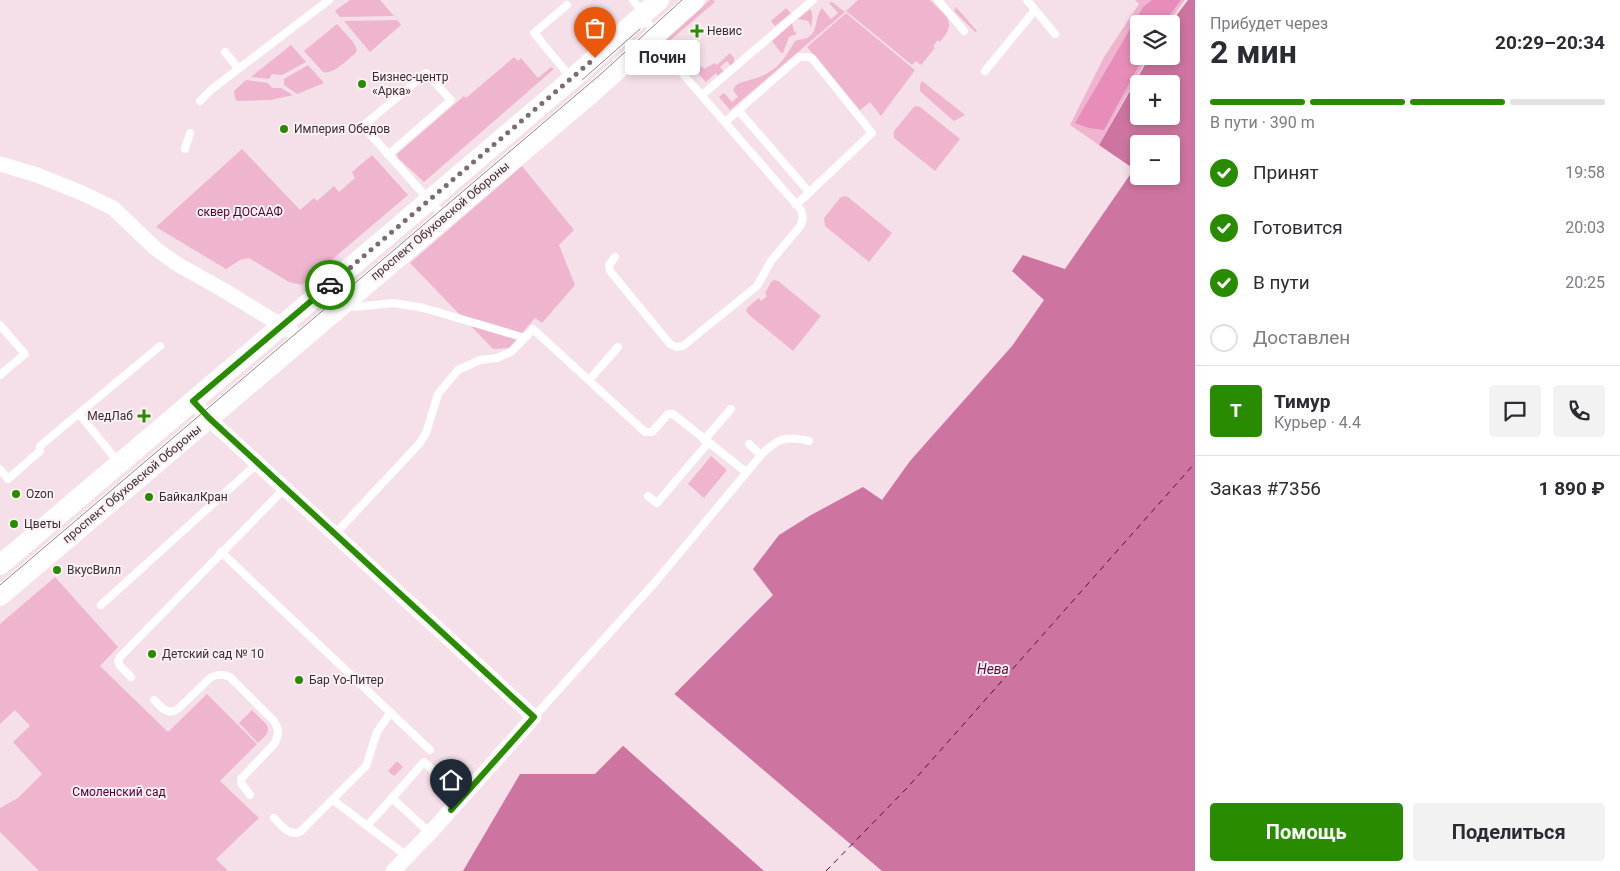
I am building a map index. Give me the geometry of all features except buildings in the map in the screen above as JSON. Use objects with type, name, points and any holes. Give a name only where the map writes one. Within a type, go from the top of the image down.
[{"type":"main road","name":"проспект Обуховской Обороны","points":[[0,596],[347,299],[587,97],[695,0]]},
{"type":"main road","name":"проспект Обуховской Обороны","points":[[0,565],[572,79],[645,4]]},
{"type":"street","points":[[0,164],[37,175],[82,192],[113,208],[142,227],[156,249],[177,264],[282,324],[302,338]]},
{"type":"street","points":[[193,401],[209,418],[534,717],[430,833],[393,871]]},
{"type":"lane","points":[[200,101],[238,68],[329,0]]},
{"type":"lane","points":[[702,95],[813,0]]},
{"type":"lane","points":[[938,0],[964,31]]},
{"type":"lane","points":[[1027,0],[1055,34]]},
{"type":"lane","points":[[615,256],[609,265],[610,271],[670,344],[676,347],[683,346],[757,286],[771,261],[801,225],[803,218],[801,210],[663,51],[645,4]]},
{"type":"lane","points":[[567,5],[530,33],[572,79]]},
{"type":"lane","points":[[985,71],[1035,10]]},
{"type":"lane","points":[[226,52],[238,68]]},
{"type":"lane","points":[[725,122],[799,57],[806,56],[812,58],[872,133],[796,205]]},
{"type":"lane","points":[[388,155],[451,100],[426,73],[363,126],[388,155],[445,218]]},
{"type":"lane","points":[[738,110],[808,192]]},
{"type":"lane","points":[[185,149],[190,133]]},
{"type":"lane","points":[[347,299],[354,307],[394,304],[424,308],[525,338]]},
{"type":"lane","points":[[0,325],[25,354],[0,375]]},
{"type":"lane","points":[[335,534],[419,444],[426,433],[438,394],[458,370],[480,360],[497,358],[511,352],[532,329],[645,432],[652,432],[668,414],[673,414],[746,472]]},
{"type":"lane","points":[[0,469],[8,478],[40,451],[40,446],[160,346]]},
{"type":"lane","points":[[589,380],[618,347]]},
{"type":"lane","points":[[648,496],[657,504],[718,423],[731,409]]},
{"type":"lane","points":[[79,414],[120,463]]},
{"type":"lane","points":[[718,423],[726,429]]},
{"type":"lane","points":[[534,717],[657,580],[761,454],[775,441],[795,438],[809,441]]},
{"type":"lane","points":[[749,444],[761,454]]},
{"type":"lane","points":[[101,604],[258,463]]},
{"type":"lane","points":[[131,677],[120,666],[118,661],[120,656],[285,488]]},
{"type":"lane","points":[[221,552],[430,750]]},
{"type":"lane","points":[[154,700],[164,710],[174,712],[210,678],[216,675],[223,675],[230,678],[268,715],[278,728],[278,736],[275,743],[241,779],[243,787],[250,795]]},
{"type":"lane","points":[[274,818],[289,833],[295,834],[300,832],[366,766],[377,732],[390,713]]},
{"type":"lane","points":[[367,826],[424,762],[462,797]]},
{"type":"lane","points":[[392,798],[430,833]]},
{"type":"lane","points":[[333,800],[408,857]]},
{"type":"green space","points":[[350,0],[380,0],[394,16],[340,17],[335,11]]},
{"type":"green space","points":[[710,0],[715,2],[667,43],[666,37]]},
{"type":"green space","points":[[858,0],[930,0],[948,19],[949,29],[940,42],[938,40],[933,46],[935,48],[921,65],[916,61],[912,65],[846,11]]},
{"type":"green space","points":[[1135,0],[1185,0],[1174,15],[1132,15],[1139,4]]},
{"type":"green space","points":[[832,2],[845,12],[730,110],[719,97],[724,93],[732,102],[738,97],[733,90],[736,85],[766,74],[776,67],[795,41],[806,39],[811,35],[822,8],[831,19],[838,13],[829,3]]},
{"type":"green space","points":[[956,7],[977,31],[975,32],[954,11]]},
{"type":"green space","points":[[786,8],[791,13],[775,26],[771,21]]},
{"type":"green space","points":[[810,9],[812,15],[811,27],[808,21],[798,19]]},
{"type":"green space","points":[[846,13],[915,70],[881,116],[870,102],[860,110],[807,47]]},
{"type":"green space","points":[[1130,18],[1130,65],[1143,65],[1138,75],[1130,75],[1130,89],[1099,145],[1070,125],[1104,57]]},
{"type":"green space","points":[[397,20],[401,25],[370,52],[344,21]]},
{"type":"green space","points":[[792,23],[797,34],[789,37],[783,53],[781,53],[772,41]]},
{"type":"green space","points":[[337,24],[354,43],[357,50],[355,54],[336,69],[323,72],[304,51]]},
{"type":"green space","points":[[291,45],[306,62],[282,75],[272,74],[269,79],[251,77]]},
{"type":"green space","points":[[730,53],[734,58],[734,63],[731,66],[727,61],[720,67],[723,71],[718,76],[716,73],[706,82],[696,71],[702,66],[704,69],[715,63],[717,65]]},
{"type":"green space","points":[[514,57],[518,61],[521,58],[538,78],[551,67],[554,69],[424,182],[398,158],[397,154],[464,96],[466,98]]},
{"type":"green space","points":[[308,65],[324,83],[297,94],[284,85],[284,79]]},
{"type":"green space","points":[[246,80],[268,83],[272,88],[281,88],[293,95],[271,100],[237,101],[234,91]]},
{"type":"green space","points":[[922,81],[965,115],[954,121],[920,91]]},
{"type":"green space","points":[[916,106],[920,107],[960,139],[935,171],[894,138],[894,131]]},
{"type":"green space","name":"сквер ДОСААФ","points":[[242,149],[300,210],[314,198],[317,201],[334,186],[339,192],[355,178],[352,172],[372,155],[408,195],[302,285],[289,282],[249,258],[240,260],[226,269],[156,227]]},
{"type":"green space","points":[[522,166],[574,230],[559,245],[575,285],[542,323],[535,318],[509,348],[493,349],[410,263]]},
{"type":"green space","points":[[848,197],[892,233],[869,262],[825,226],[824,218],[840,198]]},
{"type":"green space","points":[[774,280],[778,281],[821,316],[793,351],[748,314],[746,310],[759,298],[761,301],[767,296],[765,293]]},
{"type":"green space","points":[[711,456],[727,470],[704,498],[688,484]]},
{"type":"green space","name":"Смоленский сад","points":[[55,577],[118,647],[100,666],[168,732],[207,694],[257,744],[220,781],[259,818],[216,859],[228,871],[39,871],[0,832],[0,808],[18,798],[42,774],[13,742],[30,726],[15,710],[0,724],[0,624]]},
{"type":"green space","points":[[252,710],[267,725],[268,729],[267,734],[258,743],[239,723]]},
{"type":"green space","points":[[397,761],[403,767],[394,776],[388,771]]},
{"type":"shaded area","points":[[1152,0],[1181,0],[1170,15],[1138,15],[1143,7]]},
{"type":"shaded area","points":[[1130,29],[1130,65],[1139,65],[1134,75],[1130,75],[1130,82],[1104,130],[1089,128],[1075,123]]},
{"type":"water","name":"Нева","points":[[1188,0],[1195,0],[1195,871],[463,871],[520,774],[595,774],[773,595],[753,569],[779,535],[863,487],[882,500],[910,461],[1012,346],[1044,300],[1012,271],[1023,255],[1065,269],[1130,175],[1130,185],[1180,185],[1180,135],[1130,135],[1130,166],[1099,145],[1130,91],[1130,125],[1180,125],[1180,75],[1139,75],[1145,65],[1180,65],[1180,15],[1177,15]]},
{"type":"pier","points":[[672,692],[882,871],[764,871],[621,744]]},
{"type":"ferry route","points":[[826,871],[908,787],[1195,463]]},
{"type":"tram line","points":[[0,585],[602,73],[682,0]]},
{"type":"tram line","points":[[582,80],[640,29]]},
{"type":"way so far","points":[[330,285],[595,58]]},
{"type":"place","name":"Невис","points":[[697,31]]},
{"type":"place","name":"Почин","points":[[595,58]]},
{"type":"place","name":"Бизнес-центр «Арка»","points":[[362,84]]},
{"type":"place","name":"Империя Обедов","points":[[284,129]]},
{"type":"place","name":"МедЛаб","points":[[144,416]]},
{"type":"place","name":"Ozon","points":[[16,494]]},
{"type":"place","name":"БайкалКран","points":[[149,497]]},
{"type":"place","name":"Цветы","points":[[14,524]]},
{"type":"place","name":"ВкусВилл","points":[[57,570]]},
{"type":"place","name":"Детский сад № 10","points":[[152,654]]},
{"type":"place","name":"Бар Yo-Питер","points":[[299,680]]},
{"type":"route","points":[[330,285],[193,401],[209,418],[534,717],[451,810]]}]
